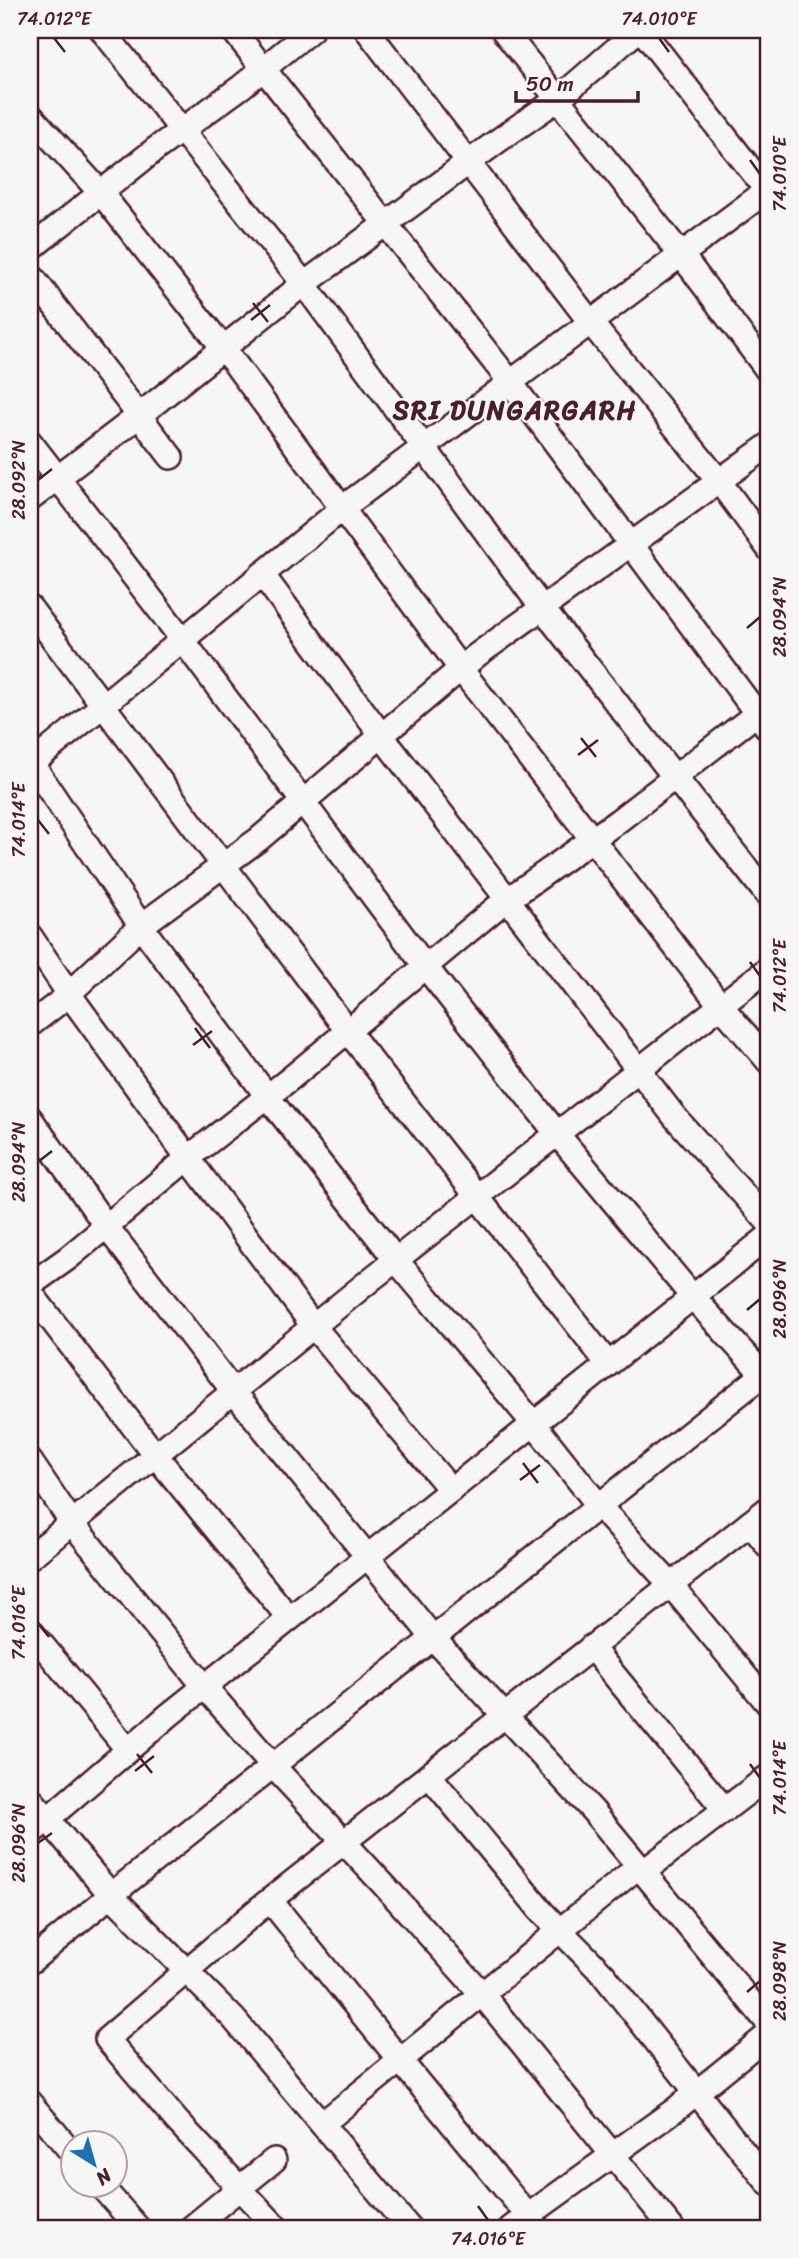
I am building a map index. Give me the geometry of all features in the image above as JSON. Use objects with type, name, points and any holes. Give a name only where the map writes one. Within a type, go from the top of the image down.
[{"type":"street","points":[[102,30],[304,284],[542,608],[769,897]]},
{"type":"street","points":[[30,1285],[68,1258],[507,901],[675,777],[765,716],[630,544],[511,383],[233,30]]},
{"type":"street","points":[[30,249],[311,30]]},
{"type":"street","points":[[368,30],[591,323],[719,481],[769,549]]},
{"type":"street","points":[[503,30],[681,255],[769,372]]},
{"type":"street","points":[[30,499],[141,415],[304,284],[558,99],[640,30],[769,191],[343,509],[30,763],[141,926],[267,1096],[396,1260],[599,1506],[670,1584],[769,1705]]},
{"type":"street","points":[[30,114],[101,193],[224,349],[460,668],[721,1006],[769,1062]]},
{"type":"street","points":[[30,274],[171,457]]},
{"type":"street","points":[[30,442],[182,639],[425,966],[558,1135],[692,1296],[767,1376],[599,1506],[30,1962]]},
{"type":"street","points":[[30,1025],[69,994],[141,926],[302,802],[460,668],[769,445]]},
{"type":"street","points":[[262,574],[507,901],[674,1116],[769,1223]]},
{"type":"street","points":[[30,608],[347,1030],[608,1364]]},
{"type":"street","points":[[30,936],[188,1158],[314,1327],[451,1490]]},
{"type":"street","points":[[30,1557],[396,1260],[769,968]]},
{"type":"street","points":[[30,1118],[107,1226],[234,1392],[434,1639],[593,1811],[769,2024]]},
{"type":"street","points":[[30,1835],[204,1686],[769,1236]]},
{"type":"street","points":[[30,1292],[156,1456],[289,1618]]},
{"type":"street","points":[[30,1461],[72,1523],[204,1686],[273,1766],[481,1993],[672,2228]]},
{"type":"street","points":[[277,2228],[177,2121],[107,2039],[270,1900],[769,1508]]},
{"type":"street","points":[[750,1523],[769,1547]]},
{"type":"street","points":[[30,1630],[128,1750]]},
{"type":"street","points":[[591,1647],[725,1810]]},
{"type":"street","points":[[429,1775],[542,1912],[603,1974],[769,2184]]},
{"type":"street","points":[[322,2124],[560,1930],[769,1776]]},
{"type":"street","points":[[30,1797],[111,1895],[233,2018],[409,2228]]},
{"type":"street","points":[[270,1900],[361,2014],[401,2059],[526,2224],[612,2154],[769,2034]]},
{"type":"street","points":[[30,2104],[60,2139]]},
{"type":"street","points":[[191,2228],[274,2160]]},
{"type":"street","points":[[111,2198],[138,2228]]},
{"type":"district","name":"SRI DUNGARGARH","points":[[515,410]]}]
